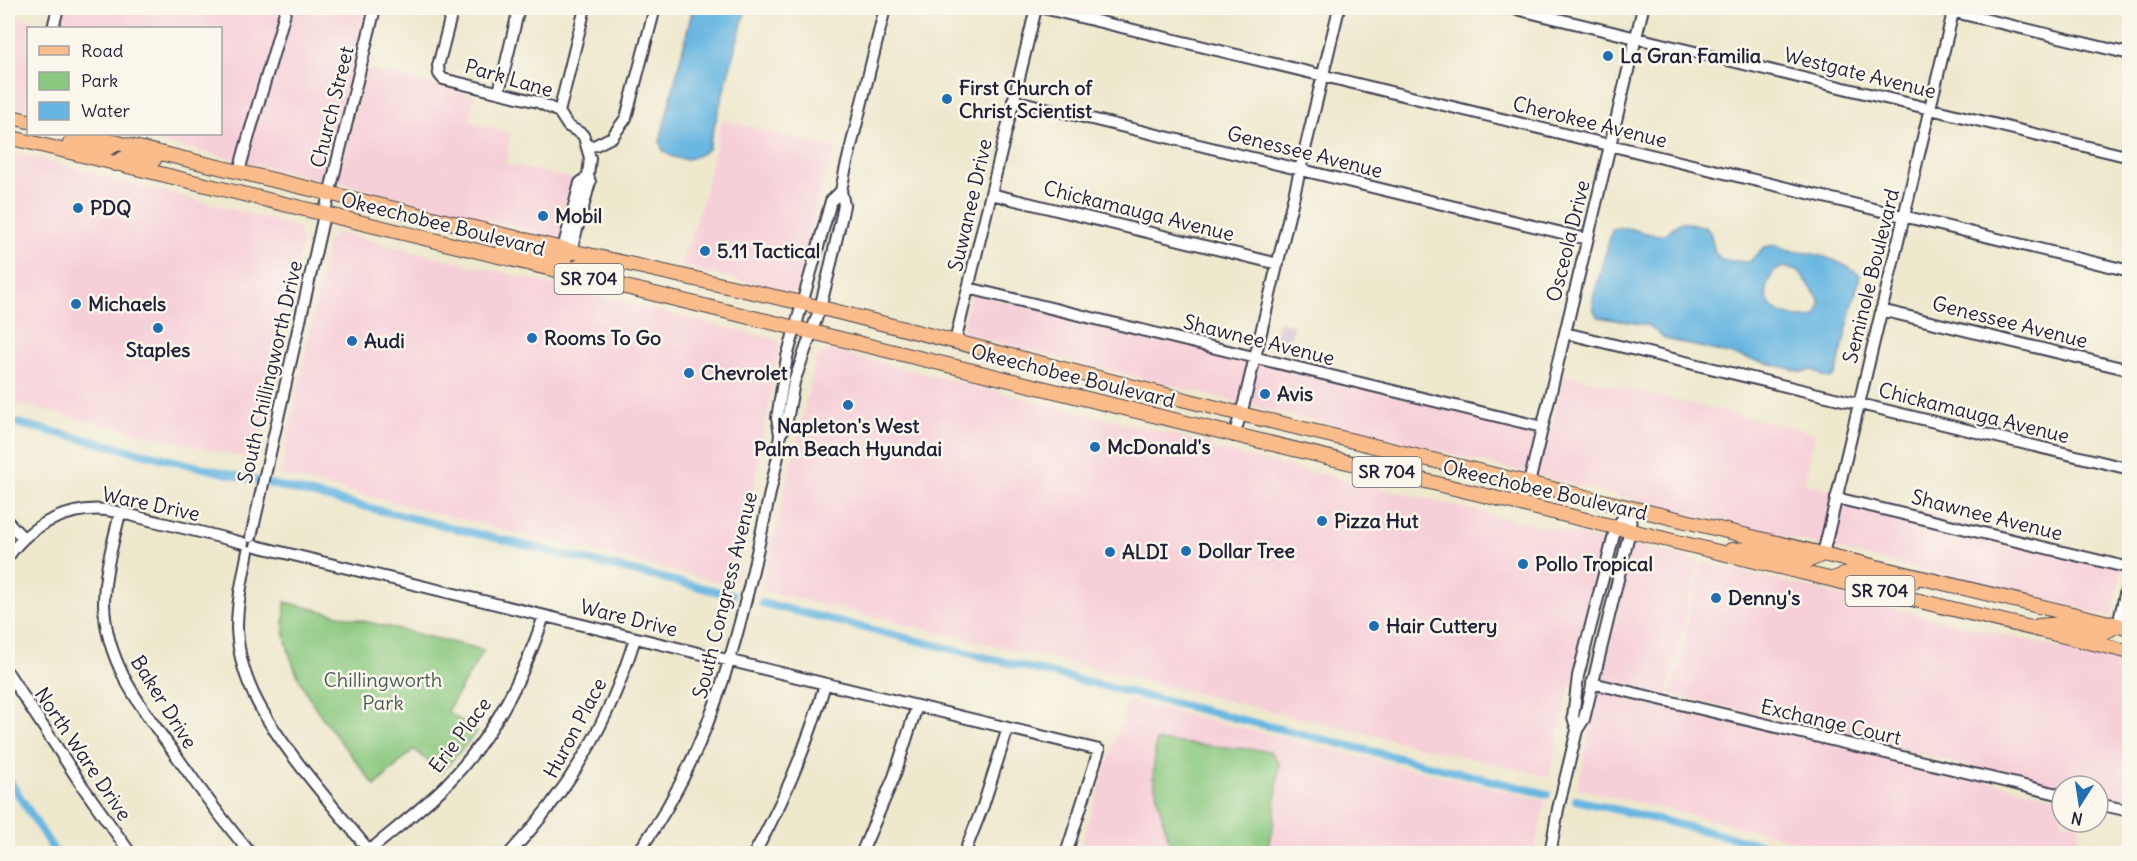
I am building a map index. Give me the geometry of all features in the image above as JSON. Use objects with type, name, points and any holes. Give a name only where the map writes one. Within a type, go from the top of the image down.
[{"type":"main road","points":[[8,116],[27,121]]},
{"type":"main road","name":"Okeechobee Boulevard","points":[[84,135],[567,250],[802,303],[1241,414],[2124,627]]},
{"type":"main road","points":[[13,139],[50,138],[98,149],[106,149],[119,143]]},
{"type":"main road","name":"Okeechobee Boulevard","points":[[13,139],[2130,652]]},
{"type":"main road","points":[[115,164],[128,157],[139,156],[159,161],[189,159]]},
{"type":"main road","points":[[488,255],[498,248],[560,259],[565,258],[567,250]]},
{"type":"main road","points":[[570,274],[572,269],[581,266],[620,271],[634,265]]},
{"type":"main road","points":[[1710,550],[1751,549],[1806,562],[1823,554]]},
{"type":"main road","points":[[1832,579],[1854,572],[1892,581],[1942,583]]},
{"type":"main road","points":[[2027,627],[2061,624],[2101,634],[2124,627]]},
{"type":"main road","points":[[2108,647],[2130,640]]},
{"type":"street","points":[[53,27],[58,8]]},
{"type":"street","points":[[239,172],[259,96],[273,60],[285,8]]},
{"type":"street","name":"Church Street","points":[[324,215],[375,8]]},
{"type":"street","name":"Park Lane","points":[[453,8],[438,66],[439,74],[443,78],[538,102],[559,112],[568,126],[582,134],[588,147]]},
{"type":"street","points":[[499,92],[519,8]]},
{"type":"street","points":[[559,112],[585,8]]},
{"type":"street","points":[[567,250],[590,182],[588,147],[612,137],[626,118],[655,8]]},
{"type":"street","points":[[841,191],[885,8]]},
{"type":"street","name":"Suwanee Drive","points":[[955,342],[1036,8]]},
{"type":"street","name":"Cherokee Avenue","points":[[1043,8],[2130,271]]},
{"type":"street","points":[[1234,436],[1255,358],[1339,8]]},
{"type":"street","name":"Westgate Avenue","points":[[1512,8],[2130,157]]},
{"type":"street","name":"Osceola Drive","points":[[1529,483],[1643,8]]},
{"type":"street","points":[[1938,8],[1953,9],[2130,54]]},
{"type":"street","name":"Seminole Boulevard","points":[[1823,554],[1953,9]]},
{"type":"street","name":"Genessee Avenue","points":[[1013,100],[1587,239]]},
{"type":"street","name":"South Congress Avenue","points":[[637,854],[669,805],[692,762],[713,714],[730,661],[748,593],[778,456],[780,434],[777,418],[787,357],[831,201],[841,191]]},
{"type":"street","name":"South Congress Avenue","points":[[780,434],[786,426],[794,382],[820,308],[844,205],[841,191]]},
{"type":"street","name":"Chickamauga Avenue","points":[[991,194],[1278,264]]},
{"type":"street","name":"South Chillingworth Drive","points":[[324,215],[240,586],[237,628],[242,662],[253,695],[274,731],[371,852]]},
{"type":"street","name":"Shawnee Avenue","points":[[968,288],[1542,427]]},
{"type":"street","name":"Genessee Avenue","points":[[1881,310],[2130,370]]},
{"type":"street","name":"Chickamauga Avenue","points":[[1565,333],[2130,469]]},
{"type":"street","name":"Shawnee Avenue","points":[[1836,498],[2130,570]]},
{"type":"street","points":[[1577,730],[1573,717],[1578,676],[1594,615],[1631,508]]},
{"type":"street","name":"Ware Drive","points":[[23,538],[46,522],[72,512],[92,510],[120,513],[1099,750],[1066,854]]},
{"type":"street","name":"Baker Drive","points":[[120,513],[107,565],[104,605],[106,625],[117,664],[132,693],[161,735],[250,854]]},
{"type":"street","points":[[8,522],[23,538],[8,557]]},
{"type":"street","points":[[1550,854],[1577,730],[1584,719],[1604,636],[1623,529]]},
{"type":"street","points":[[2124,627],[2130,570]]},
{"type":"street","points":[[1594,615],[1601,623],[1604,636]]},
{"type":"street","name":"Erie Place","points":[[371,852],[427,803],[465,764],[511,697],[544,616]]},
{"type":"street","name":"Huron Place","points":[[509,854],[552,805],[582,762],[610,708],[635,638]]},
{"type":"street","name":"North Ware Drive","points":[[8,673],[77,778],[131,854]]},
{"type":"street","name":"Exchange Court","points":[[1593,683],[2050,792]]},
{"type":"street","points":[[754,854],[796,770],[825,684]]},
{"type":"street","points":[[861,854],[894,777],[917,706]]},
{"type":"street","points":[[964,854],[983,807],[1008,728]]},
{"type":"street","points":[[2110,807],[2130,811]]},
{"type":"shaded area","points":[[52,8],[368,8],[323,180],[129,135],[222,135],[222,27],[27,27],[27,111],[8,106],[8,15],[48,24]]},
{"type":"shaded area","points":[[366,68],[475,95],[470,122],[511,133],[506,164],[578,180],[563,239],[338,182]]},
{"type":"shaded area","points":[[722,120],[837,148],[818,197],[796,294],[681,266],[704,196]]},
{"type":"shaded area","points":[[8,150],[298,227],[302,241],[255,460],[8,402],[8,370],[11,356],[8,355]]},
{"type":"shaded area","points":[[338,233],[775,339],[780,344],[747,526],[733,586],[280,475],[328,239]]},
{"type":"shaded area","points":[[971,293],[1551,433],[1563,374],[1815,433],[1804,484],[2124,562],[2111,617],[962,334]]},
{"type":"shaded area","points":[[1278,321],[1294,325],[1287,353],[1271,349]]},
{"type":"shaded area","points":[[828,350],[1211,444],[1214,449],[1597,539],[1604,550],[1549,777],[761,590],[816,359]]},
{"type":"shaded area","points":[[1633,544],[1699,561],[1665,704],[2050,796],[2050,834],[2079,834],[2075,853],[1849,853],[1577,788]]},
{"type":"shaded area","points":[[1702,562],[2129,665],[2129,805],[2110,800],[2110,774],[2050,774],[2050,786],[1671,694]]},
{"type":"shaded area","points":[[1128,701],[1545,801],[1534,853],[1078,854]]},
{"type":"green space","name":"Chillingworth Park","points":[[285,602],[484,650],[447,711],[477,732],[441,773],[414,749],[375,786],[321,715],[298,677],[285,635]]},
{"type":"green space","points":[[1156,741],[1270,751],[1279,763],[1274,822],[1266,853],[1180,853],[1170,845],[1153,777]]},
{"type":"water","points":[[693,8],[746,8],[708,149],[691,158],[680,159],[663,151],[660,142]]},
{"type":"water","points":[[1679,223],[1705,227],[1710,232],[1715,253],[1722,260],[1749,262],[1764,247],[1777,245],[1789,251],[1829,258],[1860,275],[1836,374],[1831,378],[1824,377],[1814,370],[1804,372],[1666,339],[1647,325],[1598,317],[1594,311],[1593,299],[1612,230],[1623,228],[1658,235]],"holes":[[[1784,267],[1799,272],[1820,301],[1815,317],[1799,318],[1783,314],[1770,305],[1767,298],[1766,289],[1774,271]]]},
{"type":"waterway","points":[[8,421],[258,481]]},
{"type":"waterway","points":[[270,484],[732,595]]},
{"type":"waterway","points":[[762,603],[1547,794]]},
{"type":"waterway","points":[[8,778],[56,854]]},
{"type":"waterway","points":[[1576,800],[1801,854]]},
{"type":"place","name":"La Gran Familia","points":[[1608,56]]},
{"type":"place","name":"First Church of Christ Scientist","points":[[947,99]]},
{"type":"place","name":"PDQ","points":[[78,208]]},
{"type":"place","name":"Mobil","points":[[543,216]]},
{"type":"place","name":"5.11 Tactical","points":[[705,251]]},
{"type":"place","name":"Michaels","points":[[76,304]]},
{"type":"place","name":"Staples","points":[[158,328]]},
{"type":"place","name":"Rooms To Go","points":[[532,338]]},
{"type":"place","name":"Audi","points":[[352,341]]},
{"type":"place","name":"Chevrolet","points":[[689,373]]},
{"type":"place","name":"Avis","points":[[1265,394]]},
{"type":"place","name":"Napleton's West Palm Beach Hyundai","points":[[848,405]]},
{"type":"place","name":"McDonald's","points":[[1095,447]]},
{"type":"place","name":"Pizza Hut","points":[[1322,521]]},
{"type":"place","name":"Dollar Tree","points":[[1186,551]]},
{"type":"place","name":"ALDI","points":[[1110,552]]},
{"type":"place","name":"Pollo Tropical","points":[[1523,564]]},
{"type":"place","name":"Denny's","points":[[1716,598]]},
{"type":"place","name":"Hair Cuttery","points":[[1374,626]]}]
